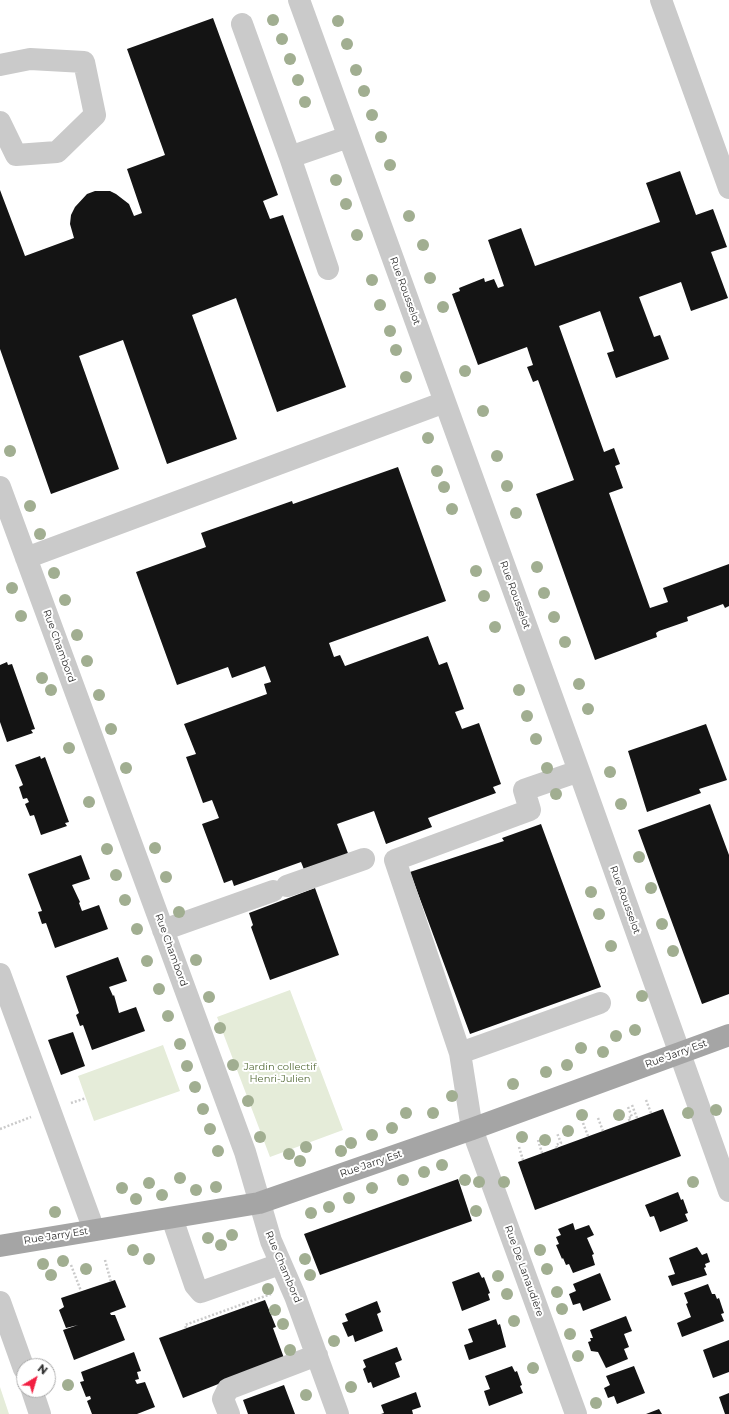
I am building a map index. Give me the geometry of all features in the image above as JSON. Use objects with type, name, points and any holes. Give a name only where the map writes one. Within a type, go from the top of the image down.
[{"type":"main road","name":"Rue Jarry Est","points":[[0,1246],[259,1203],[472,1129],[729,1035]]},
{"type":"street","name":"Rue Rousselot","points":[[299,0],[579,771],[729,1191]]},
{"type":"street","points":[[661,0],[729,188]]},
{"type":"street","points":[[242,24],[290,157],[328,269]]},
{"type":"street","points":[[0,65],[30,59],[84,62],[95,115],[57,152],[16,155],[0,122]]},
{"type":"street","points":[[290,157],[348,137]]},
{"type":"street","points":[[26,558],[445,402]]},
{"type":"street","name":"Rue Chambord","points":[[0,487],[247,1157],[270,1241],[295,1296],[338,1414]]},
{"type":"street","name":"Rue De Lanaudière","points":[[576,1414],[472,1129],[460,1053],[395,860],[530,810],[524,790],[579,771]]},
{"type":"street","points":[[163,930],[364,859]]},
{"type":"street","points":[[0,974],[94,1230]]},
{"type":"street","points":[[460,1053],[600,1003]]},
{"type":"street","points":[[172,1218],[195,1285],[201,1292],[280,1264]]},
{"type":"street","points":[[0,1302],[20,1358]]},
{"type":"street","points":[[229,1414],[223,1399],[228,1389],[317,1355]]},
{"type":"street","points":[[35,1398],[40,1414]]},
{"type":"path","points":[[64,1105],[86,1098]]},
{"type":"path","points":[[646,1100],[651,1113]]},
{"type":"path","points":[[632,1105],[637,1118]]},
{"type":"path","points":[[628,1107],[632,1117],[628,1118],[630,1121]]},
{"type":"path","points":[[598,1118],[603,1131]]},
{"type":"path","points":[[583,1123],[588,1136]]},
{"type":"path","points":[[557,1133],[561,1143],[556,1145],[557,1148]]},
{"type":"path","points":[[538,1140],[542,1153]]},
{"type":"path","points":[[519,1147],[523,1160]]},
{"type":"path","points":[[105,1260],[111,1282]]},
{"type":"path","points":[[71,1265],[81,1291]]},
{"type":"path","points":[[186,1328],[185,1325],[244,1306],[274,1293]]},
{"type":"green space","name":"Jardin collectif Henri-Julien","points":[[290,990],[343,1130],[270,1157],[217,1017]]},
{"type":"green space","points":[[163,1045],[180,1091],[94,1121],[78,1076]]},
{"type":"green space","points":[[0,1387],[9,1414],[0,1414]]},
{"type":"building","points":[[213,18],[278,195],[263,201],[270,219],[283,215],[346,387],[277,412],[236,298],[192,315],[237,439],[167,464],[123,340],[79,356],[119,469],[51,494],[0,349],[0,190],[25,256],[74,238],[70,224],[71,215],[75,207],[87,194],[95,191],[110,191],[129,204],[134,216],[142,213],[127,169],[165,155],[127,49]]},
{"type":"building","points":[[680,171],[696,215],[713,209],[727,247],[711,252],[728,298],[691,311],[681,282],[639,297],[654,337],[660,335],[669,359],[616,378],[607,353],[614,351],[600,311],[559,326],[604,452],[614,448],[620,464],[615,466],[623,488],[609,493],[650,608],[668,602],[663,588],[729,564],[729,606],[725,608],[723,604],[687,617],[688,621],[656,633],[657,637],[595,660],[536,494],[574,480],[538,380],[533,382],[527,367],[533,365],[527,347],[478,365],[452,294],[460,291],[459,288],[484,278],[485,282],[494,279],[498,288],[504,286],[488,240],[521,228],[535,266],[660,222],[646,183]]},
{"type":"building","points":[[398,467],[446,601],[329,643],[334,657],[340,655],[345,666],[428,636],[439,665],[447,662],[464,709],[455,712],[462,729],[479,723],[501,784],[493,787],[496,793],[428,818],[432,827],[386,844],[374,811],[337,824],[349,856],[305,872],[301,862],[234,886],[232,880],[224,883],[202,824],[219,818],[212,800],[203,803],[186,757],[196,754],[184,724],[267,694],[264,684],[271,682],[265,666],[232,678],[228,667],[177,685],[136,572],[206,547],[201,533],[292,501],[293,504]]},
{"type":"building","points":[[7,662],[8,665],[12,664],[35,729],[31,730],[33,733],[7,742],[0,722],[0,665]]},
{"type":"building","points":[[706,724],[727,780],[699,789],[701,793],[647,812],[628,751]]},
{"type":"building","points":[[40,756],[41,759],[45,757],[69,822],[65,823],[67,826],[41,835],[34,815],[30,816],[25,804],[29,802],[27,798],[23,799],[19,787],[23,785],[15,765]]},
{"type":"building","points":[[710,804],[729,855],[729,994],[702,1004],[638,830]]},
{"type":"building","points":[[541,824],[601,987],[470,1034],[410,872],[504,841],[502,838]]},
{"type":"building","points":[[81,855],[90,879],[72,885],[80,902],[82,911],[99,905],[108,929],[55,948],[46,923],[42,924],[38,912],[42,911],[28,874]]},
{"type":"building","points":[[315,888],[339,955],[270,980],[251,927],[253,925],[249,913]]},
{"type":"building","points":[[118,957],[127,981],[109,987],[113,996],[114,995],[119,1013],[136,1007],[145,1031],[92,1050],[83,1025],[80,1026],[76,1015],[79,1013],[66,976]]},
{"type":"building","points":[[73,1032],[85,1066],[61,1075],[48,1040]]},
{"type":"building","points":[[663,1109],[681,1156],[535,1210],[518,1162]]},
{"type":"building","points":[[458,1179],[472,1221],[320,1275],[304,1234]]},
{"type":"building","points":[[678,1192],[681,1200],[683,1199],[688,1213],[685,1214],[688,1221],[660,1232],[654,1216],[650,1217],[645,1205]]},
{"type":"building","points":[[573,1223],[575,1230],[589,1225],[594,1235],[587,1238],[594,1254],[592,1255],[595,1265],[573,1273],[569,1264],[566,1265],[563,1258],[562,1259],[556,1245],[559,1244],[556,1237],[561,1235],[558,1229]]},
{"type":"building","points":[[697,1247],[702,1255],[707,1253],[710,1262],[705,1264],[706,1267],[704,1268],[707,1275],[672,1286],[668,1276],[675,1274],[669,1258]]},
{"type":"building","points":[[479,1272],[482,1278],[484,1277],[490,1293],[488,1294],[490,1300],[462,1311],[452,1282]]},
{"type":"building","points":[[600,1273],[611,1300],[583,1311],[580,1303],[573,1305],[569,1294],[576,1291],[573,1284]]},
{"type":"building","points":[[115,1280],[126,1307],[110,1313],[111,1315],[115,1315],[125,1340],[74,1360],[63,1330],[78,1325],[66,1328],[59,1310],[64,1307],[61,1298]]},
{"type":"building","points":[[708,1284],[712,1294],[715,1294],[717,1299],[719,1298],[724,1313],[721,1314],[724,1321],[682,1337],[677,1323],[691,1317],[684,1293]]},
{"type":"building","points":[[265,1300],[276,1327],[273,1328],[284,1358],[183,1398],[159,1338]]},
{"type":"building","points":[[377,1301],[381,1312],[377,1314],[383,1331],[355,1342],[353,1335],[348,1337],[342,1323],[348,1321],[345,1314]]},
{"type":"building","points":[[626,1316],[632,1331],[624,1334],[629,1347],[624,1349],[628,1359],[606,1368],[598,1352],[591,1351],[588,1342],[591,1341],[590,1338],[593,1338],[590,1330]]},
{"type":"building","points":[[496,1319],[498,1325],[500,1324],[506,1347],[469,1360],[464,1345],[473,1342],[468,1329]]},
{"type":"building","points":[[729,1340],[729,1372],[713,1378],[703,1350]]},
{"type":"building","points":[[397,1347],[402,1360],[395,1363],[400,1377],[373,1388],[371,1382],[368,1383],[363,1369],[366,1367],[363,1360]]},
{"type":"building","points":[[134,1352],[141,1371],[137,1372],[139,1379],[135,1380],[137,1384],[145,1382],[155,1407],[137,1414],[92,1414],[87,1401],[91,1399],[90,1396],[86,1397],[80,1382],[84,1381],[81,1372]]},
{"type":"building","points":[[512,1366],[515,1372],[517,1371],[523,1393],[489,1406],[484,1391],[490,1389],[485,1376]]},
{"type":"building","points":[[634,1366],[645,1393],[617,1404],[614,1396],[608,1398],[604,1388],[610,1385],[606,1376]]},
{"type":"building","points":[[284,1385],[295,1414],[248,1414],[243,1400]]},
{"type":"building","points":[[416,1392],[421,1407],[412,1410],[413,1414],[381,1414],[384,1413],[381,1405]]},
{"type":"building","points":[[729,1393],[729,1414],[725,1414],[719,1397]]},
{"type":"building","points":[[659,1409],[662,1414],[646,1414]]}]
